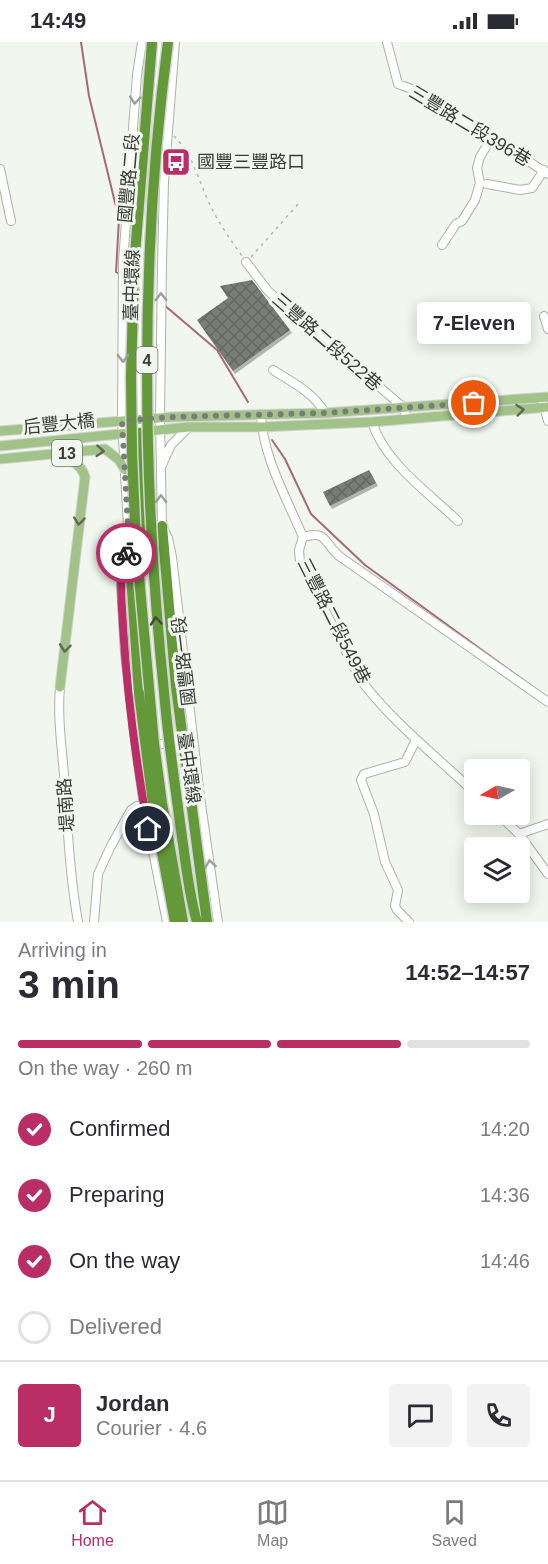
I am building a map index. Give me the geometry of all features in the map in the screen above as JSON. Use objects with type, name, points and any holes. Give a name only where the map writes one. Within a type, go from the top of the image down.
[{"type":"highway","name":"臺中環線","points":[[153,42],[134,267],[131,377],[133,476],[137,565],[154,743],[183,922]]},
{"type":"highway","name":"臺中環線","points":[[168,42],[149,268],[146,382],[149,496],[156,615],[168,732],[189,884],[197,922]]},
{"type":"highway","points":[[139,433],[144,527],[164,565]]},
{"type":"highway","points":[[162,526],[176,687],[207,922]]},
{"type":"highway","points":[[129,545],[139,693],[153,804],[175,922]]},
{"type":"main road","name":"13","points":[[122,421],[546,402]]},
{"type":"main road","name":"13","points":[[122,434],[189,427],[262,427],[372,422],[546,402]]},
{"type":"main road","name":"后豐大橋","points":[[0,431],[122,421]]},
{"type":"main road","name":"后豐大橋","points":[[0,446],[122,434]]},
{"type":"main road","name":"后豐大橋","points":[[0,459],[105,449],[119,460],[125,470]]},
{"type":"main road","points":[[54,454],[78,465],[86,477],[60,687]]},
{"type":"street","name":"國豐路二段","points":[[142,42],[136,85],[123,262],[122,434],[129,545],[122,565],[121,586],[125,653],[136,748],[144,806],[167,922]]},
{"type":"street","points":[[139,433],[142,250],[160,42]]},
{"type":"street","name":"國豐路二段","points":[[161,472],[164,182],[170,131],[175,42]]},
{"type":"street","name":"三豐路二段396巷","points":[[387,42],[398,84],[420,92],[429,102],[492,137],[546,172]]},
{"type":"street","points":[[156,69],[174,70]]},
{"type":"street","points":[[152,129],[170,131]]},
{"type":"street","points":[[442,244],[456,224],[462,221],[475,200],[480,183],[477,168],[480,157],[492,137]]},
{"type":"street","points":[[0,169],[11,221]]},
{"type":"street","points":[[487,184],[520,190],[532,188],[546,172]]},
{"type":"street","points":[[142,250],[162,251]]},
{"type":"street","name":"三豐路二段522巷","points":[[246,262],[268,291],[404,408]]},
{"type":"street","points":[[544,316],[548,329]]},
{"type":"street","points":[[273,370],[308,394],[320,405],[324,413]]},
{"type":"street","points":[[546,402],[548,421]]},
{"type":"street","points":[[404,408],[407,419]]},
{"type":"street","name":"三豐路二段549巷","points":[[261,414],[270,458],[303,537],[299,550],[300,562],[360,679],[416,740],[464,783]]},
{"type":"street","points":[[372,422],[376,434],[388,453],[458,521]]},
{"type":"street","points":[[161,472],[171,445],[189,427]]},
{"type":"street","name":"國豐路一段","points":[[161,472],[162,526],[168,538],[172,556],[200,797],[218,922]]},
{"type":"street","points":[[303,537],[315,533],[320,535],[339,556],[548,702]]},
{"type":"street","name":"堤南路","points":[[60,687],[60,738],[71,882],[78,922]]},
{"type":"street","points":[[136,748],[193,739]]},
{"type":"street","points":[[409,922],[396,910],[398,890],[385,862],[374,814],[361,780],[364,774],[405,762],[416,740]]},
{"type":"street","points":[[94,922],[98,874],[131,810],[137,806],[200,797]]},
{"type":"street","points":[[519,834],[548,824]]},
{"type":"street","points":[[510,825],[519,834],[548,874]]},
{"type":"path","points":[[170,131],[182,144],[196,168],[215,216],[246,262],[300,202]]},
{"type":"building","points":[[252,280],[290,330],[233,371],[197,320],[228,298],[220,286]]},
{"type":"building","points":[[369,470],[376,483],[330,506],[323,492]]},
{"type":"waterway","points":[[81,42],[89,96],[119,219],[116,272],[121,275]]},
{"type":"waterway","points":[[163,304],[217,350],[248,402]]},
{"type":"waterway","points":[[272,440],[285,459],[311,514],[365,565],[548,698]]},
{"type":"way so far","points":[[126,553],[129,545],[122,421],[171,417],[324,413],[474,403]]},
{"type":"place","name":"國豐三豐路口","points":[[176,162]]},
{"type":"place","name":"7-Eleven","points":[[474,403]]},
{"type":"route","points":[[126,553],[122,565],[121,586],[125,653],[148,829]]}]
